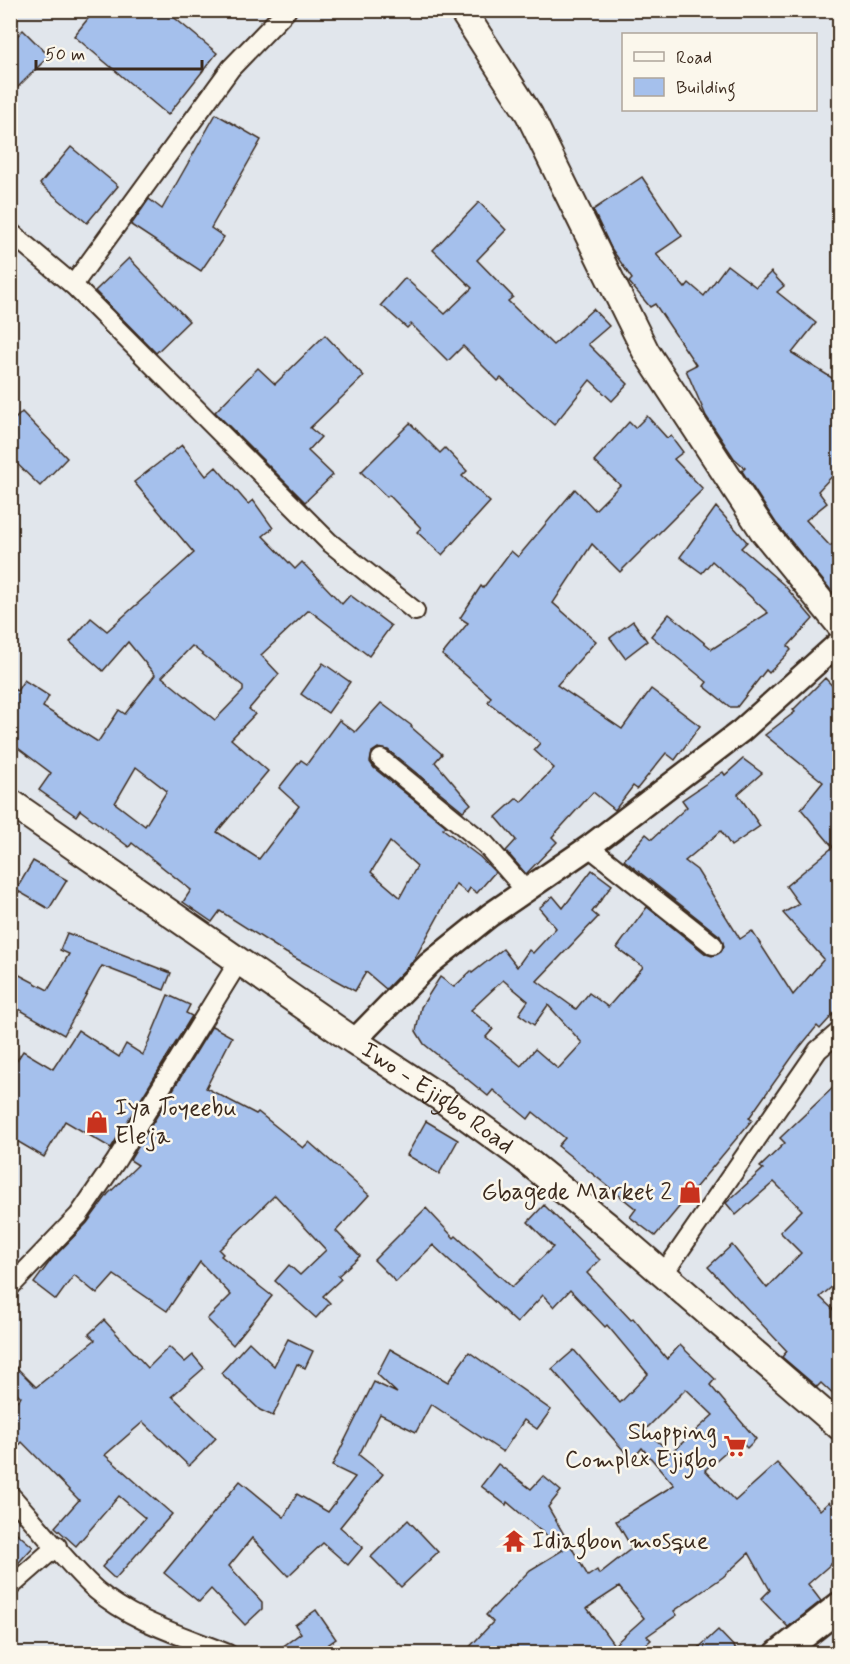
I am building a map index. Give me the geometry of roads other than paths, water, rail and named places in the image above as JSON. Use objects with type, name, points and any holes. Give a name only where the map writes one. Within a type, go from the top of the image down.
[{"type":"main road","points":[[462,10],[529,114],[646,352],[764,532],[840,625]]},
{"type":"main road","name":"Iwo - Ejigbo Road","points":[[10,802],[354,1041],[441,1098],[521,1156],[664,1273],[840,1427]]},
{"type":"main road","points":[[779,1653],[840,1606]]},
{"type":"street","points":[[73,285],[231,68],[287,10]]},
{"type":"street","points":[[10,232],[73,285],[329,542],[415,611]]},
{"type":"street","points":[[354,1041],[429,964],[490,915],[589,848],[741,731],[840,642]]},
{"type":"street","points":[[381,759],[485,844],[527,892]]},
{"type":"street","points":[[589,848],[713,945]]},
{"type":"street","points":[[10,1287],[79,1215],[116,1161],[239,962]]},
{"type":"street","points":[[664,1273],[818,1050],[840,1031]]},
{"type":"street","points":[[10,1495],[96,1590],[126,1611],[228,1653]]},
{"type":"street","points":[[10,1587],[57,1546]]},
{"type":"place","name":"Iya Toyeebu Eleja","points":[[97,1122]]},
{"type":"place","name":"Gbagede Market 2","points":[[690,1192]]},
{"type":"place","name":"Shopping Complex Ejigbo","points":[[735,1446]]},
{"type":"place","name":"Idiagbon mosque","points":[[514,1541]]}]
